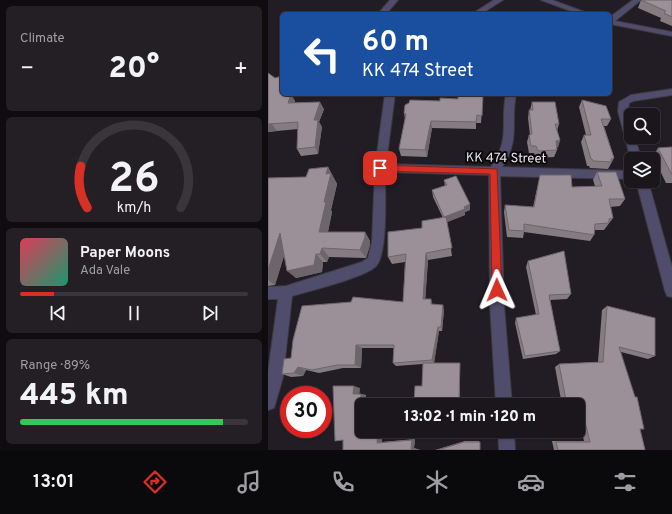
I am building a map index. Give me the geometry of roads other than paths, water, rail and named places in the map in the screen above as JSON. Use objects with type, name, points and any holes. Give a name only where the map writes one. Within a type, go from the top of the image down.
[{"type":"street","points":[[384,12],[394,0]]},
{"type":"street","points":[[479,12],[498,0]]},
{"type":"street","points":[[545,0],[580,12]]},
{"type":"street","points":[[612,20],[637,0]]},
{"type":"street","points":[[612,22],[672,34]]},
{"type":"street","points":[[634,152],[623,111],[624,102],[631,98],[672,92]]},
{"type":"street","points":[[268,293],[286,292],[366,267],[373,261],[378,242],[380,168],[390,96]]},
{"type":"street","points":[[504,398],[497,305],[494,171],[503,159],[510,136],[511,96]]},
{"type":"street","name":"KK 474 Street","points":[[380,168],[624,175]]},
{"type":"street","points":[[644,188],[672,291]]},
{"type":"street","points":[[268,402],[275,377],[286,292]]},
{"type":"street","points":[[507,438],[508,450]]}]
